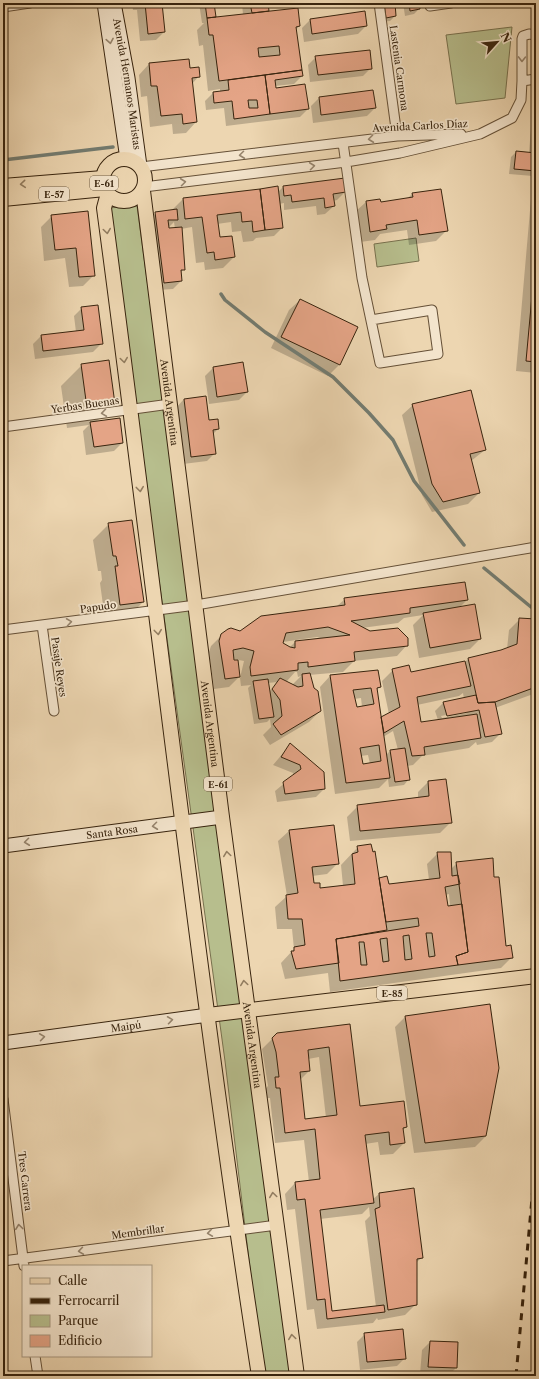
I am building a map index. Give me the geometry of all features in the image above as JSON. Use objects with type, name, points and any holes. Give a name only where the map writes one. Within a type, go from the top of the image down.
[{"type":"main road","name":"Avenida Hermanos Maristas","points":[[104,3],[136,164]]},
{"type":"main road","name":"Avenida Hermanos Maristas","points":[[114,3],[128,78],[136,164]]},
{"type":"main road","name":"E-61","points":[[136,164],[119,160],[111,163],[106,170],[104,208],[236,1230],[259,1376]]},
{"type":"main road","name":"Avenida Argentina","points":[[136,164],[145,177],[143,189],[222,817],[297,1376]]},
{"type":"main road","name":"E-57","points":[[3,186],[105,186]]},
{"type":"main road","name":"E-61","points":[[105,186],[114,199],[128,201],[136,197],[143,189]]},
{"type":"main road","name":"E-57","points":[[3,199],[105,186]]},
{"type":"main road","name":"Santa Rosa","points":[[3,846],[222,817]]},
{"type":"main road","name":"E-85","points":[[248,1010],[536,976]]},
{"type":"main road","name":"Maipú","points":[[3,1043],[248,1010]]},
{"type":"street","points":[[3,7],[30,3]]},
{"type":"street","points":[[118,3],[122,43]]},
{"type":"street","name":"Lastenia Carmona","points":[[379,3],[397,136]]},
{"type":"street","points":[[429,3],[430,6],[451,3]]},
{"type":"street","points":[[480,134],[512,118],[520,100],[522,81],[522,39],[523,36],[529,34],[536,35]]},
{"type":"street","points":[[522,81],[536,79]]},
{"type":"street","name":"Avenida Carlos Díaz","points":[[136,164],[343,143],[397,136],[480,134]]},
{"type":"street","name":"Avenida Carlos Díaz","points":[[143,189],[346,162],[400,153],[480,134]]},
{"type":"street","points":[[343,143],[362,278],[380,363],[438,354],[432,310],[371,320]]},
{"type":"street","name":"Yerbas Buenas","points":[[3,427],[170,404]]},
{"type":"street","name":"Papudo","points":[[3,630],[196,605],[536,547]]},
{"type":"street","name":"Pasaje Reyes","points":[[42,625],[54,711]]},
{"type":"street","name":"Tres Carrera","points":[[3,1099],[24,1262]]},
{"type":"street","name":"Membrillar","points":[[3,1261],[24,1262],[277,1224]]},
{"type":"street","points":[[36,1357],[38,1376]]},
{"type":"green space","points":[[512,27],[505,98],[456,104],[446,35]]},
{"type":"green space","points":[[137,206],[296,1376],[263,1376],[225,1061],[108,208]]},
{"type":"green space","points":[[416,238],[419,261],[377,267],[374,244]]},
{"type":"building","points":[[145,3],[162,3],[165,32],[148,34]]},
{"type":"building","points":[[205,3],[214,3],[216,17],[207,18]]},
{"type":"building","points":[[250,3],[268,3],[269,11],[252,13]]},
{"type":"building","points":[[384,3],[395,3],[396,16],[386,18]]},
{"type":"building","points":[[409,3],[419,3],[420,9],[410,11]]},
{"type":"building","points":[[298,8],[300,26],[296,27],[302,70],[219,81],[213,35],[209,35],[207,18]],"holes":[[[279,46],[280,55],[259,57],[258,48]]]},
{"type":"building","points":[[365,11],[367,26],[312,34],[310,19]]},
{"type":"building","points":[[370,50],[372,69],[318,75],[315,56]]},
{"type":"building","points":[[189,59],[190,68],[199,67],[200,77],[192,78],[197,122],[183,124],[182,114],[161,116],[157,86],[151,86],[149,63]]},
{"type":"building","points":[[302,70],[303,76],[275,80],[276,88],[305,84],[309,109],[270,114],[265,75]]},
{"type":"building","points":[[265,75],[270,114],[234,119],[232,101],[214,103],[213,92],[229,90],[228,80]],"holes":[[[248,100],[257,100],[258,108],[249,108]]]},
{"type":"building","points":[[373,90],[376,108],[321,115],[319,97]]},
{"type":"building","points":[[516,151],[536,153],[536,171],[514,169]]},
{"type":"building","points":[[345,178],[346,192],[333,194],[335,206],[325,208],[324,198],[292,202],[291,195],[284,196],[283,186]]},
{"type":"building","points":[[278,186],[283,228],[265,230],[260,189]]},
{"type":"building","points":[[260,189],[265,230],[253,232],[252,221],[242,222],[241,212],[217,215],[220,237],[232,236],[235,257],[215,260],[214,252],[207,253],[202,217],[185,219],[183,198]]},
{"type":"building","points":[[441,189],[448,231],[419,235],[417,220],[386,225],[387,229],[370,232],[366,201],[380,199],[381,202],[413,197],[412,193]]},
{"type":"building","points":[[177,209],[178,220],[168,220],[169,228],[182,227],[185,270],[181,270],[182,281],[164,283],[155,212]]},
{"type":"building","points":[[88,211],[95,276],[79,277],[76,248],[55,250],[51,215]]},
{"type":"building","points":[[536,252],[536,362],[526,361]]},
{"type":"building","points":[[300,299],[358,327],[340,365],[281,337]]},
{"type":"building","points":[[98,305],[103,344],[43,351],[41,335],[84,330],[81,307]]},
{"type":"building","points":[[109,360],[115,404],[87,408],[81,364]]},
{"type":"building","points":[[243,362],[248,392],[217,397],[213,367]]},
{"type":"building","points":[[471,390],[486,450],[470,454],[480,493],[443,502],[432,484],[412,404]]},
{"type":"building","points":[[206,396],[209,420],[218,419],[219,429],[213,430],[216,454],[191,457],[184,399]]},
{"type":"building","points":[[120,418],[123,443],[94,447],[90,422]]},
{"type":"building","points":[[132,520],[144,602],[120,605],[115,566],[118,566],[116,556],[113,556],[108,523]]},
{"type":"building","points":[[465,582],[468,600],[410,608],[410,613],[351,621],[370,631],[398,628],[408,638],[408,646],[354,652],[355,661],[308,667],[308,662],[298,663],[298,670],[251,676],[250,667],[254,651],[243,648],[233,650],[234,660],[238,660],[240,677],[225,679],[219,641],[221,634],[228,629],[231,628],[240,631],[261,616],[345,605],[344,598]],"holes":[[[328,627],[350,635],[295,641],[295,648],[283,643],[286,633]]]},
{"type":"building","points":[[475,604],[481,639],[430,648],[423,613]]},
{"type":"building","points":[[519,618],[536,619],[536,687],[495,702],[478,703],[468,658],[501,650],[517,644]]},
{"type":"building","points":[[465,661],[471,686],[417,697],[421,722],[477,714],[481,738],[424,747],[425,755],[412,756],[404,721],[384,733],[381,717],[400,707],[392,669],[409,665],[411,672]]},
{"type":"building","points":[[378,670],[381,687],[377,688],[390,778],[346,783],[330,675]],"holes":[[[371,688],[374,704],[357,707],[353,690]],[[379,745],[381,761],[363,764],[360,748]]]},
{"type":"building","points":[[310,673],[314,688],[318,691],[321,711],[281,735],[273,724],[282,716],[280,700],[272,689],[280,678],[298,687],[303,686],[302,674]]},
{"type":"building","points":[[268,679],[274,717],[259,719],[253,681]]},
{"type":"building","points":[[476,695],[478,703],[495,702],[502,734],[485,737],[479,710],[447,716],[443,702]]},
{"type":"building","points":[[290,743],[324,772],[325,789],[285,794],[283,782],[301,769],[300,765],[281,757]]},
{"type":"building","points":[[405,748],[410,780],[395,782],[390,750]]},
{"type":"building","points":[[446,779],[452,823],[360,831],[357,805],[429,796],[428,781]]},
{"type":"building","points":[[334,825],[339,864],[312,867],[314,883],[320,883],[320,888],[355,884],[352,854],[358,852],[357,846],[371,844],[373,852],[375,851],[387,930],[336,939],[339,963],[296,969],[291,951],[294,951],[294,947],[305,945],[302,919],[288,919],[286,895],[298,893],[289,830]]},
{"type":"building","points":[[437,852],[451,852],[452,876],[458,875],[460,884],[445,887],[448,906],[462,904],[468,952],[456,956],[458,965],[340,981],[336,939],[419,926],[418,918],[386,922],[379,878],[387,876],[389,884],[440,878]],"holes":[[[426,933],[432,933],[435,956],[429,957]],[[409,935],[412,959],[405,960],[403,936]],[[387,938],[389,961],[383,962],[380,939]],[[359,942],[364,942],[367,965],[361,965]]]},
{"type":"building","points":[[493,858],[494,877],[499,877],[506,946],[511,945],[513,958],[458,965],[456,956],[468,952],[456,862]]},
{"type":"building","points":[[490,1004],[499,1068],[486,1136],[425,1143],[405,1016]]},
{"type":"building","points":[[350,1024],[360,1106],[404,1101],[407,1127],[403,1128],[405,1143],[390,1145],[389,1132],[365,1135],[374,1203],[320,1210],[332,1311],[384,1305],[385,1312],[327,1319],[325,1299],[317,1300],[305,1199],[297,1200],[295,1182],[320,1179],[315,1129],[285,1133],[280,1088],[276,1088],[275,1077],[279,1077],[276,1052],[272,1038],[277,1033]],"holes":[[[329,1047],[337,1115],[305,1119],[300,1072],[310,1071],[308,1050]]]},
{"type":"building","points":[[414,1188],[423,1258],[417,1259],[417,1305],[388,1310],[375,1209],[380,1207],[379,1193]]},
{"type":"building","points":[[403,1329],[406,1359],[367,1362],[364,1333]]},
{"type":"building","points":[[430,1341],[458,1342],[457,1368],[428,1367]]},
{"type":"waterway","points":[[3,160],[113,147]]},
{"type":"waterway","points":[[221,294],[225,300],[265,332],[333,377],[369,413],[393,440],[414,481],[464,545]]},
{"type":"waterway","points":[[484,568],[531,607],[536,609]]},
{"type":"railway","points":[[516,1376],[536,1154]]}]
